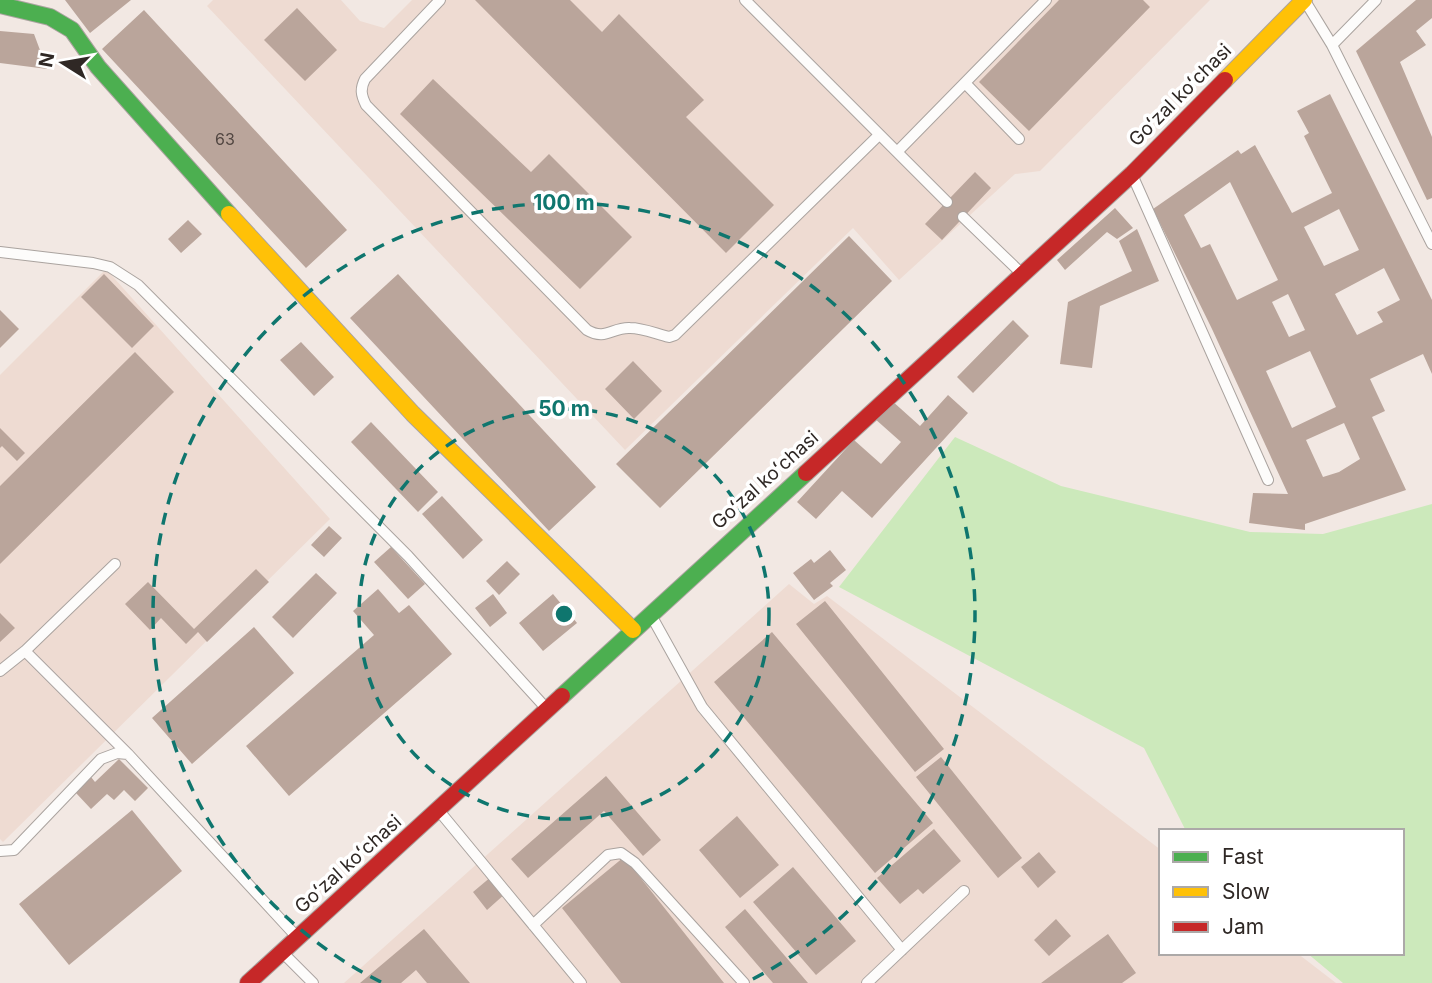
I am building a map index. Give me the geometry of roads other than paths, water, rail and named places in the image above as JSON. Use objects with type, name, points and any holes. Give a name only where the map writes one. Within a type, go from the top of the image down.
[{"type":"street","name":"Goʻzal koʻchasi","points":[[248,983],[1132,174],[1304,0]]},
{"type":"street","points":[[0,5],[50,18],[72,30],[107,78],[413,414],[633,630]]},
{"type":"lane","points":[[440,0],[365,79],[361,96],[366,105],[587,330],[594,334],[603,335],[629,328],[669,337],[675,335],[879,135]]},
{"type":"lane","points":[[745,0],[947,202]]},
{"type":"lane","points":[[897,152],[1046,0]]},
{"type":"lane","points":[[1304,0],[1332,46],[1432,244]]},
{"type":"lane","points":[[1332,46],[1376,0]]},
{"type":"lane","points":[[965,83],[1019,139]]},
{"type":"lane","points":[[1132,174],[1268,480]]},
{"type":"lane","points":[[963,217],[1022,274]]},
{"type":"lane","points":[[0,253],[93,262],[110,267],[138,285],[408,556],[547,710]]},
{"type":"lane","points":[[0,671],[25,651],[115,564]]},
{"type":"lane","points":[[650,614],[702,707],[902,950]]},
{"type":"lane","points":[[25,651],[128,754],[298,938]]},
{"type":"lane","points":[[0,851],[14,850],[101,759],[117,753],[128,754]]},
{"type":"lane","points":[[439,809],[581,983]]},
{"type":"lane","points":[[533,925],[608,855],[621,853],[635,863],[744,983]]},
{"type":"lane","points":[[871,982],[964,891]]},
{"type":"lane","points":[[282,952],[313,983]]}]
